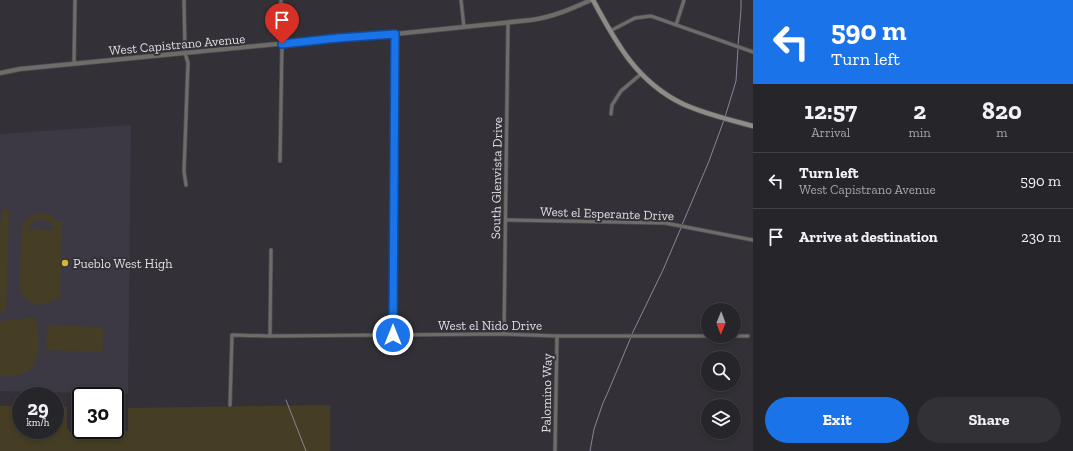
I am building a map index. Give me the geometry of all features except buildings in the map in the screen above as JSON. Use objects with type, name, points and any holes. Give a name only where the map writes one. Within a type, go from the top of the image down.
[{"type":"main road","points":[[592,0],[627,57],[641,74],[661,91],[694,108],[753,126]]},
{"type":"street","points":[[74,64],[75,0]]},
{"type":"street","points":[[184,0],[185,53],[188,63],[184,171],[186,185]]},
{"type":"street","points":[[280,161],[282,44],[280,36],[281,0]]},
{"type":"street","points":[[461,0],[464,27]]},
{"type":"street","name":"West Capistrano Avenue","points":[[0,73],[20,69],[508,23],[552,16],[592,0]]},
{"type":"street","points":[[676,25],[684,0]]},
{"type":"street","points":[[610,31],[635,18],[651,16],[753,52]]},
{"type":"street","name":"South Glenvista Drive","points":[[504,334],[508,23]]},
{"type":"street","points":[[393,335],[395,34]]},
{"type":"street","points":[[611,114],[612,105],[621,91],[641,74]]},
{"type":"street","name":"West el Esperante Drive","points":[[506,220],[665,223],[753,240]]},
{"type":"street","points":[[270,336],[271,250]]},
{"type":"street","name":"West el Nido Drive","points":[[230,405],[232,335],[504,334],[557,336],[748,336]]},
{"type":"street","name":"Palomino Way","points":[[555,451],[557,336]]},
{"type":"shaded area","name":"Pueblo West High","points":[[131,125],[128,394],[124,394],[124,387],[72,387],[72,393],[64,392],[64,387],[12,387],[12,391],[0,391],[0,134]]},
{"type":"shaded area","points":[[2,210],[9,210],[6,311],[0,311],[0,222]]},
{"type":"shaded area","points":[[42,213],[51,216],[57,221],[62,221],[60,298],[43,304],[35,304],[31,302],[24,296],[20,288],[21,233],[23,225],[27,219]],"holes":[[[39,219],[47,221],[55,230],[28,229],[32,223]]]},
{"type":"shaded area","points":[[36,317],[39,342],[37,359],[33,366],[28,371],[19,375],[0,376],[0,321]]},
{"type":"shaded area","points":[[47,325],[103,327],[102,352],[46,350]]},
{"type":"shaded area","points":[[330,405],[330,451],[0,451],[0,406],[12,406],[12,439],[64,439],[64,407],[67,407],[67,428],[70,432],[72,432],[72,439],[124,439],[124,431],[128,431],[128,408]]},
{"type":"waterway","points":[[738,45],[741,0]]},
{"type":"waterway","points":[[725,117],[736,81],[738,48]]},
{"type":"waterway","points":[[682,225],[709,161],[724,120]]},
{"type":"waterway","points":[[632,334],[663,270],[681,228]]},
{"type":"waterway","points":[[590,451],[594,429],[603,403],[631,337]]},
{"type":"waterway","points":[[286,400],[306,451]]},
{"type":"place","name":"Pueblo West High","points":[[65,263]]},
{"type":"route","points":[[282,44],[395,34],[393,335]]}]
